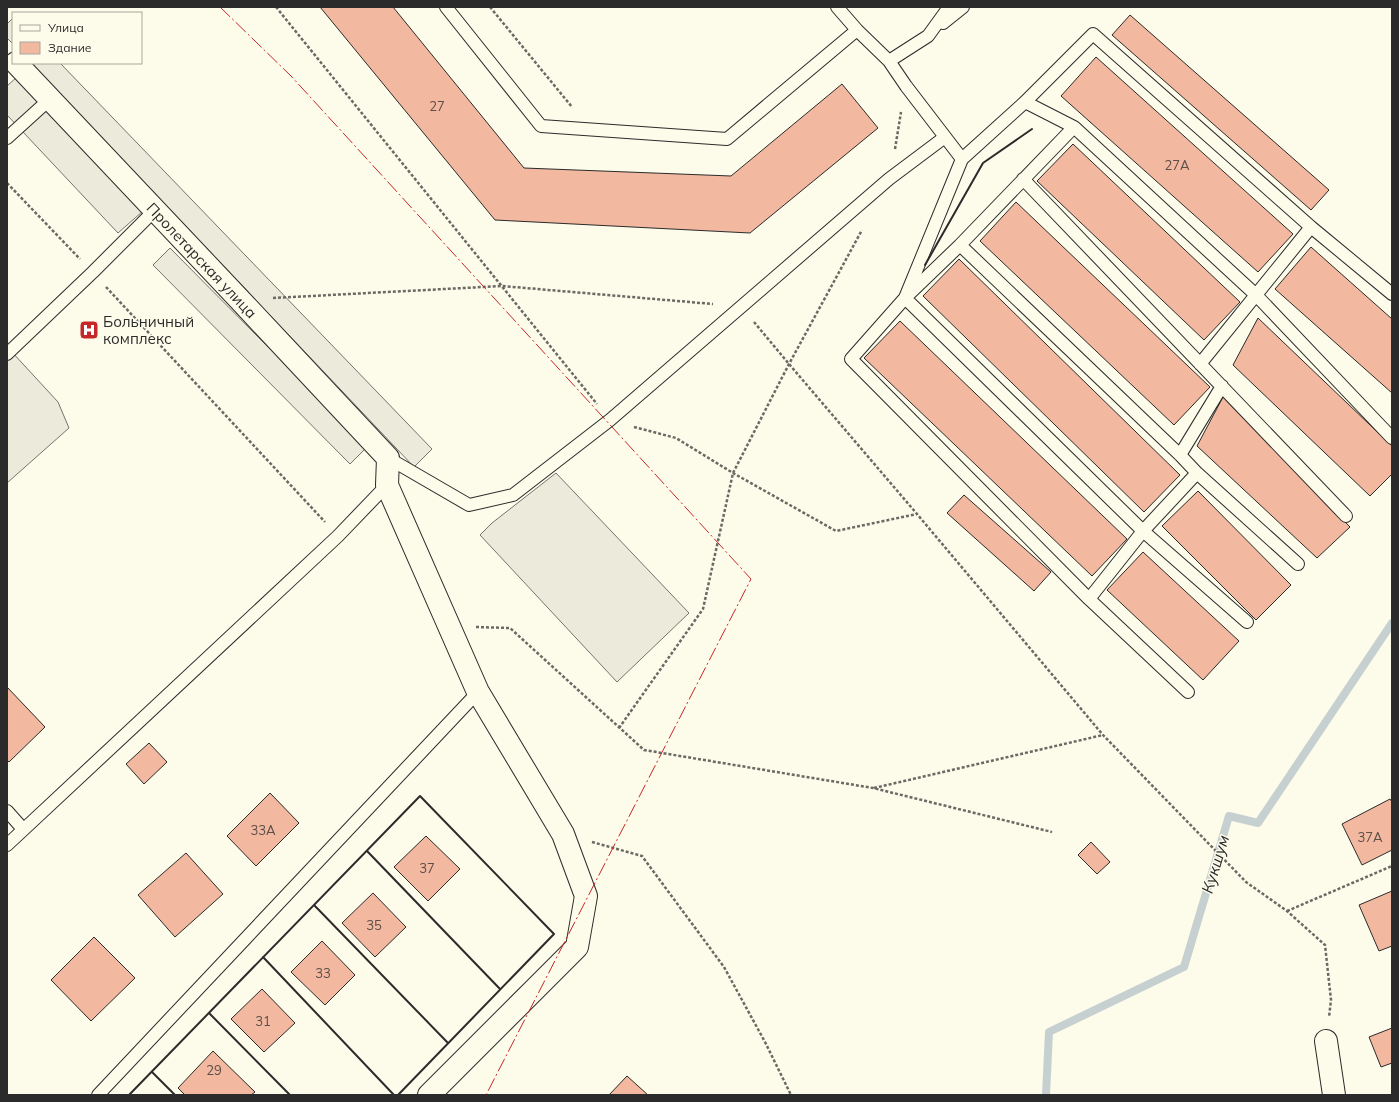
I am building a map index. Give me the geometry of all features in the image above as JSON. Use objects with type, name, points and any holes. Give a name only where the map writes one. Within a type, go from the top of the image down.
[{"type":"street","name":"Пролетарская улица","points":[[17,64],[388,458]]},
{"type":"street","points":[[388,458],[387,485],[478,692],[563,834],[586,896],[577,947],[429,1095]]},
{"type":"street","points":[[1326,1041],[1334,1095]]},
{"type":"lane","points":[[446,7],[541,126],[727,139],[857,30]]},
{"type":"lane","points":[[837,7],[857,30],[889,61],[906,86],[962,159]]},
{"type":"lane","points":[[928,36],[950,7]]},
{"type":"lane","points":[[889,61],[928,36],[963,7]]},
{"type":"lane","points":[[905,298],[962,159],[1025,102],[1093,34],[1311,228],[1392,294]]},
{"type":"lane","points":[[7,71],[15,64]]},
{"type":"lane","points":[[7,138],[50,99]]},
{"type":"lane","points":[[1025,102],[1074,127],[1256,295],[1392,438]]},
{"type":"lane","points":[[1074,127],[960,245],[905,298],[851,359],[1089,599],[1188,692]]},
{"type":"lane","points":[[388,458],[469,505],[513,495],[610,420],[889,179],[945,137]]},
{"type":"lane","points":[[1023,179],[1346,516]]},
{"type":"lane","points":[[7,354],[93,272],[155,210]]},
{"type":"lane","points":[[1200,364],[1311,228]]},
{"type":"lane","points":[[960,245],[1197,473],[1298,564]]},
{"type":"lane","points":[[905,298],[1143,531],[1247,622]]},
{"type":"lane","points":[[1180,455],[1222,386]]},
{"type":"lane","points":[[1089,599],[1143,531],[1197,473]]},
{"type":"lane","points":[[7,845],[338,536],[387,485]]},
{"type":"lane","points":[[98,1095],[478,692]]},
{"type":"lane","points":[[7,812],[23,829]]},
{"type":"path","points":[[276,7],[610,420],[676,438],[733,473],[836,531],[917,514]]},
{"type":"path","points":[[490,7],[590,130]]},
{"type":"path","points":[[889,179],[906,86]]},
{"type":"path","points":[[7,182],[93,272],[338,536]]},
{"type":"path","points":[[619,728],[703,610],[733,473],[789,364],[863,227]]},
{"type":"path","points":[[240,300],[502,286],[742,306],[789,364],[1103,735],[1185,817],[1246,882],[1287,911],[1325,945],[1331,1000],[1326,1041]]},
{"type":"path","points":[[450,626],[510,628],[644,750],[873,788],[1052,832]]},
{"type":"path","points":[[873,788],[1103,735]]},
{"type":"path","points":[[563,834],[642,856],[724,967],[765,1042],[791,1095]]},
{"type":"path","points":[[1287,911],[1392,866]]},
{"type":"shaded area","points":[[12,19],[12,43],[7,38],[7,24]]},
{"type":"shaded area","points":[[32,64],[61,64],[432,449],[414,467]]},
{"type":"shaded area","points":[[17,77],[143,211],[118,233],[7,115],[7,86]]},
{"type":"shaded area","points":[[170,248],[367,447],[350,464],[153,265]]},
{"type":"shaded area","points":[[11,351],[58,402],[69,428],[7,483],[7,354]]},
{"type":"shaded area","points":[[556,473],[689,613],[617,682],[480,535],[492,523]]},
{"type":"building","points":[[320,7],[393,7],[524,168],[731,176],[842,84],[878,128],[750,233],[495,220]]},
{"type":"building","points":[[1130,15],[1329,190],[1311,210],[1112,35]]},
{"type":"building","points":[[1096,57],[1293,234],[1258,272],[1061,96]]},
{"type":"building","points":[[1073,144],[1240,302],[1204,340],[1037,181]]},
{"type":"building","points":[[1016,202],[1210,387],[1174,425],[980,241]]},
{"type":"building","points":[[1311,247],[1392,319],[1392,393],[1275,289]]},
{"type":"building","points":[[959,259],[1180,475],[1144,512],[923,296]]},
{"type":"building","points":[[1258,318],[1392,446],[1392,474],[1370,496],[1233,365]]},
{"type":"building","points":[[900,321],[1127,539],[1092,576],[864,358]]},
{"type":"building","points":[[1223,397],[1350,527],[1317,558],[1197,446]]},
{"type":"building","points":[[1198,491],[1291,585],[1256,620],[1162,526]]},
{"type":"building","points":[[964,495],[1051,572],[1034,591],[947,513]]},
{"type":"building","points":[[1143,552],[1239,641],[1203,680],[1107,590]]},
{"type":"building","points":[[7,687],[45,727],[9,762],[7,760]]},
{"type":"building","points":[[149,743],[167,762],[144,784],[126,764]]},
{"type":"building","points":[[270,793],[299,823],[256,866],[227,836]]},
{"type":"building","points":[[1390,799],[1392,802],[1392,850],[1362,865],[1342,824]]},
{"type":"building","points":[[426,836],[460,869],[428,901],[394,867]]},
{"type":"building","points":[[1091,842],[1110,862],[1097,874],[1078,855]]},
{"type":"building","points":[[186,853],[223,894],[175,937],[138,895]]},
{"type":"building","points":[[1392,891],[1392,946],[1379,951],[1359,905]]},
{"type":"building","points":[[373,893],[406,927],[375,957],[342,923]]},
{"type":"building","points":[[94,937],[135,978],[91,1021],[51,980]]},
{"type":"building","points":[[322,941],[355,975],[325,1005],[291,972]]},
{"type":"building","points":[[262,989],[295,1023],[264,1052],[231,1019]]},
{"type":"building","points":[[1392,1028],[1392,1063],[1381,1067],[1369,1037]]},
{"type":"building","points":[[213,1051],[255,1092],[251,1095],[185,1095],[178,1088]]},
{"type":"building","points":[[627,1076],[648,1095],[609,1095]]},
{"type":"waterway","name":"Кукшум","points":[[1046,1095],[1049,1032],[1184,967],[1229,816],[1258,823],[1392,623]]},
{"type":"wall","points":[[925,265],[983,163],[1032,129]]},
{"type":"wall","points":[[129,1095],[420,796],[554,934],[398,1095]]},
{"type":"wall","points":[[367,851],[500,989]]},
{"type":"wall","points":[[314,905],[448,1043]]},
{"type":"wall","points":[[263,957],[394,1095]]},
{"type":"wall","points":[[209,1013],[290,1095]]},
{"type":"wall","points":[[152,1072],[175,1095]]},
{"type":"power","points":[[220,7],[291,76],[751,579],[486,1095]]},
{"type":"place","name":"Больничный комплекс","points":[[89,330]]}]
